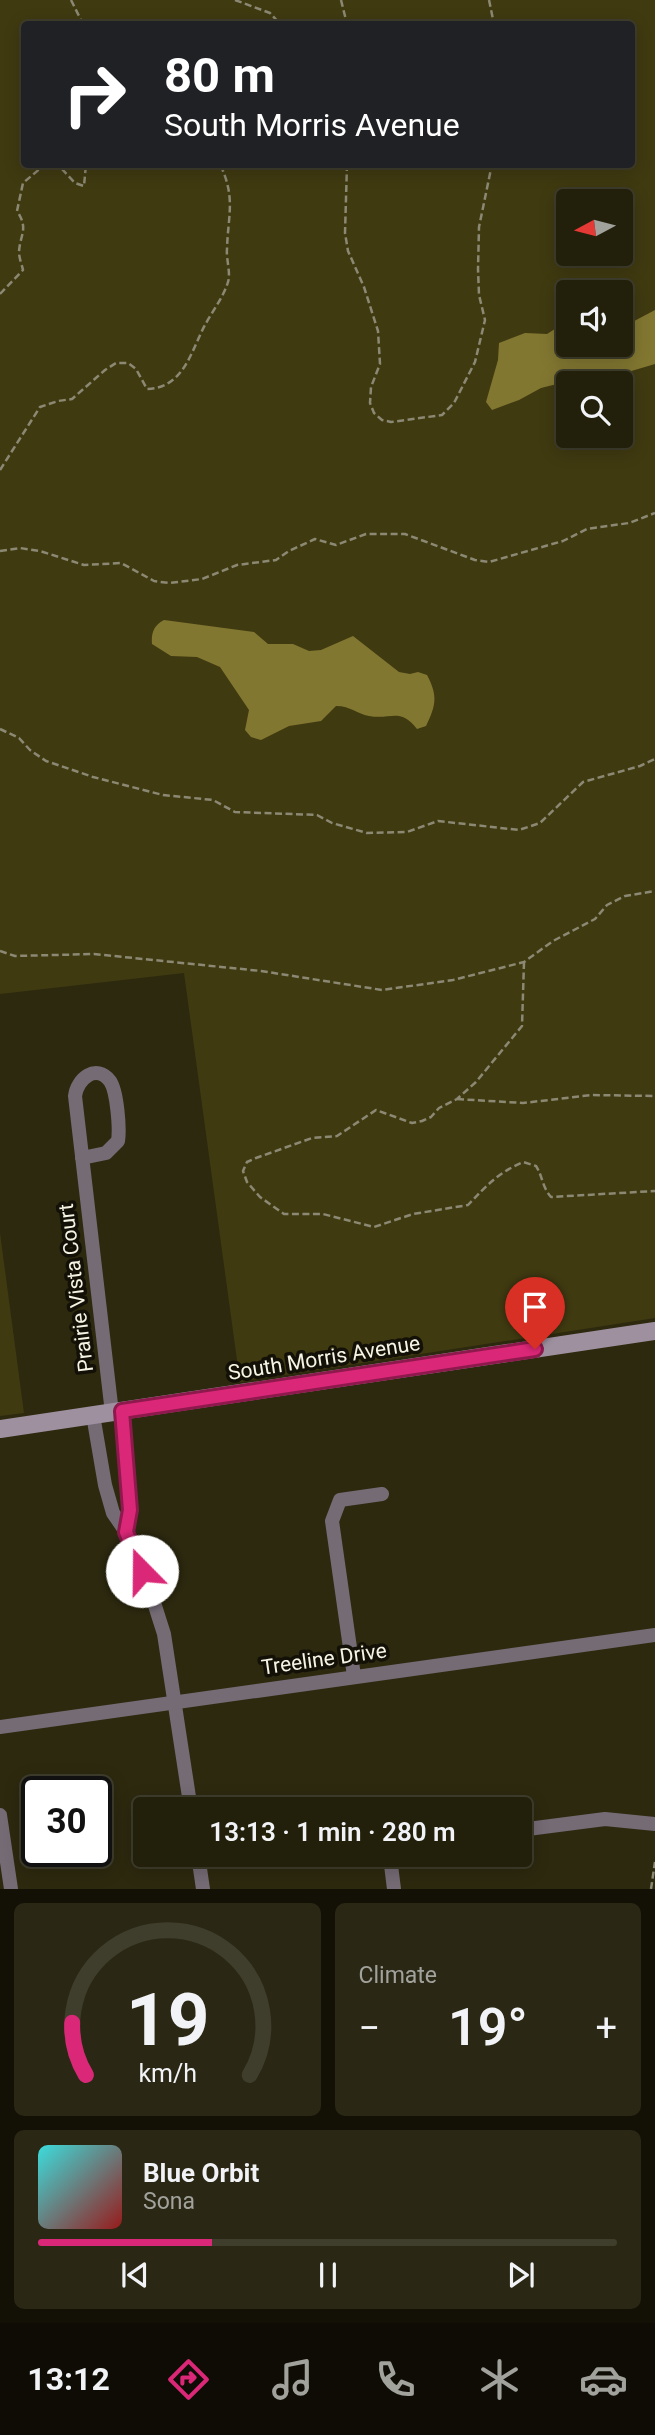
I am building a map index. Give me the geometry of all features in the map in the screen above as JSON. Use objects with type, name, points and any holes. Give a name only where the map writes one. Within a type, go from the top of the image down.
[{"type":"street","name":"Prairie Vista Court","points":[[82,1158],[106,1153],[118,1141],[114,1089],[105,1077],[97,1074],[88,1075],[76,1086],[75,1096],[82,1158],[130,1510],[126,1532]]},
{"type":"street","name":"South Morris Avenue","points":[[0,1429],[655,1331]]},
{"type":"street","points":[[93,1415],[113,1513],[126,1532],[150,1590],[164,1634],[189,1797]]},
{"type":"street","points":[[354,1676],[332,1521],[340,1500],[382,1494]]},
{"type":"street","name":"Treeline Drive","points":[[0,1727],[655,1634]]},
{"type":"street","points":[[0,1815],[11,1889]]},
{"type":"street","points":[[532,1828],[605,1819],[655,1824]]},
{"type":"street","points":[[200,1867],[203,1889]]},
{"type":"street","points":[[391,1867],[394,1889]]},
{"type":"path","points":[[71,0],[82,21]]},
{"type":"path","points":[[234,0],[270,13],[277,21]]},
{"type":"path","points":[[341,0],[346,21]]},
{"type":"path","points":[[489,0],[493,21]]},
{"type":"path","points":[[0,294],[23,270],[19,252],[24,237],[23,220],[17,211],[23,183],[41,168]]},
{"type":"path","points":[[61,168],[75,183],[83,186],[85,168]]},
{"type":"path","points":[[0,470],[40,407],[72,399],[116,363],[128,363],[136,369],[147,389],[157,389],[174,379],[187,366],[197,340],[229,281],[227,249],[232,202],[222,168]]},
{"type":"path","points":[[347,168],[345,233],[348,251],[364,287],[378,331],[380,364],[371,387],[370,403],[374,413],[382,420],[391,422],[442,415],[454,403],[475,362],[485,320],[478,269],[479,227],[491,168]]},
{"type":"path","points":[[0,551],[20,548],[40,551],[84,565],[121,563],[154,581],[169,583],[202,579],[237,565],[276,560],[315,539],[336,545],[366,534],[405,534],[475,560],[489,562],[563,541],[587,530],[629,523],[655,513]]},
{"type":"path","points":[[0,729],[19,738],[46,761],[93,777],[163,794],[213,800],[235,812],[317,814],[332,823],[367,832],[407,832],[438,821],[519,830],[540,823],[583,782],[640,766],[655,759]]},
{"type":"path","points":[[0,950],[15,956],[94,954],[261,971],[382,990],[453,980],[524,962],[553,941],[595,919],[607,905],[625,896],[655,891]]},
{"type":"path","points":[[524,962],[522,1026],[477,1082],[457,1099],[439,1108],[431,1117],[412,1123],[376,1110],[337,1136],[312,1138],[247,1162],[243,1171],[247,1182],[284,1214],[323,1214],[374,1227],[413,1214],[468,1205],[487,1183],[523,1162],[536,1166],[542,1176],[543,1188],[551,1196],[655,1191]]},
{"type":"path","points":[[457,1099],[523,1103],[592,1095],[655,1096]]},
{"type":"path","points":[[652,1889],[655,1862]]},
{"type":"shaded area","points":[[0,0],[655,0],[655,1318],[240,1382],[184,973],[0,994]]},
{"type":"shaded area","points":[[655,310],[655,364],[631,371],[556,371],[556,384],[541,388],[492,410],[486,402],[498,360],[499,343],[525,333],[547,334],[556,328],[556,357],[633,357],[633,322]]},
{"type":"shaded area","points":[[164,620],[254,632],[268,644],[293,644],[309,651],[321,650],[353,636],[399,672],[427,675],[434,695],[432,712],[426,726],[417,729],[400,716],[369,716],[336,706],[321,721],[289,726],[261,740],[251,737],[245,730],[249,710],[220,667],[197,657],[171,656],[152,644],[154,630]]},
{"type":"shaded area","points":[[0,1233],[24,1413],[0,1416]]},
{"type":"route","points":[[142,1571],[126,1532],[130,1510],[122,1411],[535,1349]]}]
